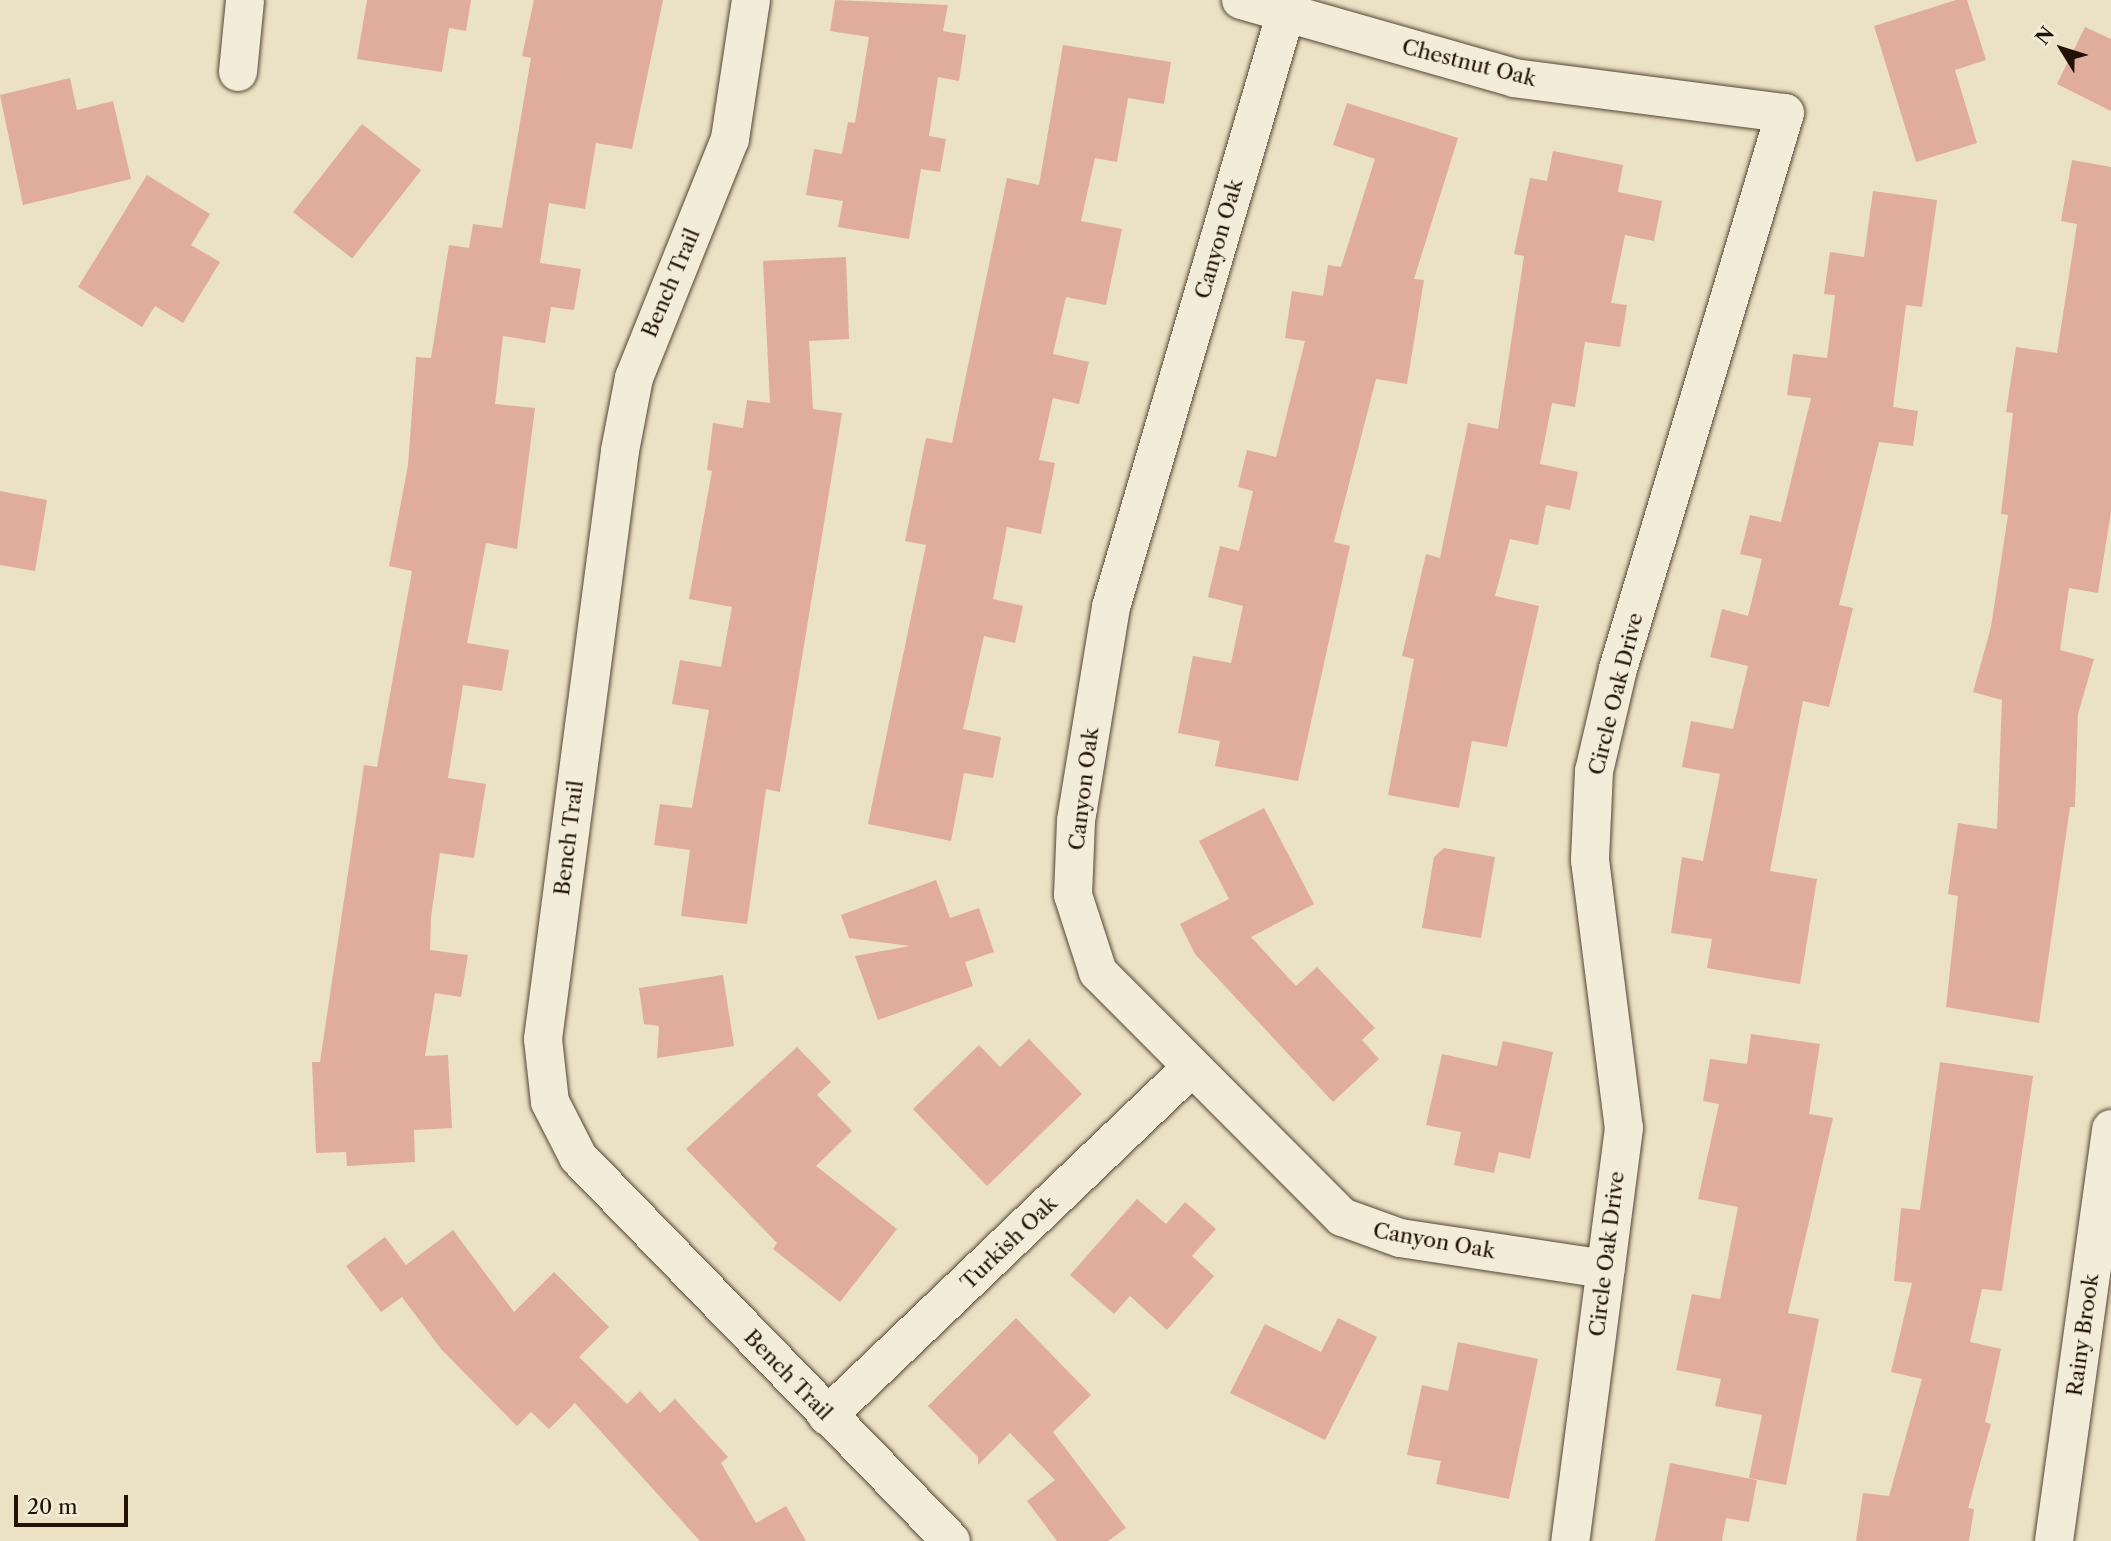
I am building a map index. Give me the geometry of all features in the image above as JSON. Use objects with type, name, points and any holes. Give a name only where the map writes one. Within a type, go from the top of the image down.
[{"type":"street","points":[[238,72],[244,0]]},
{"type":"street","name":"Bench Trail","points":[[751,0],[730,139],[631,390],[543,1039],[550,1102],[578,1157],[951,1541]]},
{"type":"street","name":"Chestnut Oak","points":[[1241,0],[1514,78],[1785,113]]},
{"type":"street","name":"Canyon Oak","points":[[1286,12],[1111,607],[1076,821],[1073,895],[1098,972],[1317,1197],[1370,1231],[1605,1269]]},
{"type":"street","name":"Circle Oak Drive","points":[[1570,1541],[1624,1128],[1590,860],[1594,771],[1618,669],[1785,113]]},
{"type":"street","name":"Turkish Oak","points":[[827,1416],[1190,1069]]},
{"type":"street","name":"Rainy Brook","points":[[2054,1541],[2111,1129]]},
{"type":"building","points":[[367,0],[471,0],[466,31],[449,28],[442,72],[357,59]]},
{"type":"building","points":[[534,0],[663,0],[632,149],[596,143],[585,209],[549,203],[540,263],[581,269],[574,310],[551,307],[545,343],[503,336],[495,404],[535,408],[517,549],[486,543],[467,643],[509,650],[502,691],[463,685],[448,778],[486,784],[474,858],[440,853],[431,917],[430,950],[468,955],[461,997],[435,993],[425,1056],[448,1055],[452,1128],[414,1130],[415,1162],[347,1166],[346,1152],[316,1153],[312,1062],[320,1062],[364,765],[377,767],[412,571],[389,566],[408,465],[416,357],[431,358],[449,245],[469,248],[473,224],[502,228],[531,58],[522,56]]},
{"type":"building","points":[[835,0],[948,5],[943,31],[966,35],[959,81],[938,77],[929,136],[946,139],[940,172],[921,169],[909,239],[838,227],[843,201],[806,195],[814,149],[842,154],[848,122],[855,123],[869,37],[830,31]]},
{"type":"building","points":[[1956,0],[1967,0],[1986,60],[1955,70],[1977,143],[1916,162],[1874,26]]},
{"type":"building","points":[[2085,27],[2111,39],[2111,111],[2057,84]]},
{"type":"building","points":[[1063,45],[1171,62],[1164,104],[1128,98],[1117,162],[1095,158],[1081,221],[1122,229],[1106,305],[1066,297],[1053,354],[1089,362],[1079,404],[1053,398],[1039,460],[1055,463],[1041,534],[1007,527],[993,599],[1023,606],[1015,643],[984,636],[963,729],[1001,737],[993,778],[964,773],[951,841],[868,824],[926,545],[905,541],[926,438],[952,443],[1007,178],[1039,185]]},
{"type":"building","points":[[70,78],[77,110],[113,101],[131,179],[23,205],[0,95]]},
{"type":"building","points":[[1347,103],[1458,138],[1414,279],[1424,280],[1407,384],[1376,379],[1334,542],[1350,546],[1298,781],[1215,766],[1220,741],[1178,733],[1193,656],[1231,663],[1243,606],[1208,597],[1220,546],[1239,551],[1253,491],[1238,487],[1247,450],[1276,457],[1305,341],[1285,338],[1292,291],[1323,296],[1328,265],[1341,267],[1375,159],[1333,145]]},
{"type":"building","points":[[362,124],[421,170],[352,258],[293,212]]},
{"type":"building","points":[[1553,151],[1623,165],[1618,192],[1662,201],[1654,241],[1625,235],[1611,303],[1627,305],[1620,347],[1585,342],[1575,407],[1552,403],[1540,464],[1578,472],[1570,510],[1546,505],[1538,545],[1510,539],[1495,596],[1539,606],[1507,747],[1472,741],[1459,808],[1388,795],[1414,659],[1402,656],[1426,554],[1440,558],[1468,423],[1498,429],[1524,256],[1514,254],[1530,178],[1547,181]]},
{"type":"building","points":[[2072,160],[2111,167],[2111,512],[2098,593],[2069,588],[2060,650],[2094,659],[2078,714],[2075,807],[2070,807],[2039,1023],[1946,1007],[1958,896],[1948,894],[1958,823],[1997,829],[2002,700],[1973,692],[1991,627],[2008,515],[2001,514],[2013,413],[2006,412],[2016,347],[2057,353],[2077,224],[2061,221]]},
{"type":"building","points":[[147,175],[210,214],[191,245],[220,262],[183,323],[155,306],[142,327],[78,287]]},
{"type":"building","points":[[1873,191],[1937,200],[1922,307],[1906,305],[1893,407],[1918,411],[1913,446],[1879,442],[1839,605],[1853,608],[1829,707],[1803,701],[1770,871],[1817,879],[1800,984],[1707,968],[1712,939],[1671,933],[1682,857],[1703,861],[1720,774],[1682,767],[1691,721],[1733,729],[1748,666],[1710,657],[1722,609],[1748,616],[1762,559],[1740,554],[1750,515],[1781,522],[1811,398],[1787,395],[1793,354],[1827,358],[1835,295],[1824,294],[1830,252],[1864,257]]},
{"type":"building","points":[[846,257],[849,339],[809,341],[813,409],[842,413],[780,792],[766,789],[747,924],[681,916],[690,850],[654,845],[660,804],[692,808],[709,710],[672,704],[680,660],[721,667],[732,607],[689,599],[712,471],[707,470],[713,423],[743,428],[747,400],[770,403],[763,261]]},
{"type":"building","points":[[0,491],[47,500],[35,571],[0,565]]},
{"type":"building","points":[[1264,808],[1314,904],[1251,937],[1296,986],[1317,967],[1375,1028],[1362,1040],[1379,1059],[1333,1102],[1195,954],[1180,924],[1229,899],[1199,841]]},
{"type":"building","points":[[1444,848],[1495,857],[1481,938],[1422,928],[1434,857]]},
{"type":"building","points":[[936,880],[950,918],[979,908],[994,952],[965,962],[973,986],[878,1020],[855,956],[910,946],[849,938],[841,915]]},
{"type":"building","points":[[723,975],[734,1046],[657,1058],[659,1026],[644,1024],[639,988]]},
{"type":"building","points":[[1751,1034],[1820,1044],[1809,1114],[1833,1118],[1788,1313],[1819,1319],[1786,1485],[1749,1478],[1762,1415],[1715,1406],[1721,1379],[1676,1370],[1692,1294],[1720,1299],[1738,1207],[1698,1199],[1719,1104],[1703,1101],[1710,1059],[1747,1064]]},
{"type":"building","points":[[1029,1039],[1082,1094],[987,1186],[913,1109],[979,1045],[1000,1067]]},
{"type":"building","points":[[1503,1041],[1553,1052],[1530,1159],[1499,1152],[1494,1173],[1454,1165],[1461,1132],[1426,1125],[1442,1054],[1497,1066]]},
{"type":"building","points":[[797,1047],[831,1082],[817,1095],[852,1131],[816,1166],[897,1229],[840,1302],[773,1249],[777,1243],[686,1149]]},
{"type":"building","points":[[1940,1062],[2033,1076],[2002,1291],[1982,1289],[1970,1342],[2001,1349],[1985,1422],[1991,1424],[1968,1508],[1974,1509],[1969,1541],[1856,1541],[1863,1493],[1889,1496],[1922,1379],[1891,1372],[1912,1283],[1894,1281],[1901,1208],[1920,1210]]},
{"type":"building","points":[[1137,1199],[1166,1224],[1185,1202],[1216,1229],[1192,1256],[1214,1276],[1167,1330],[1130,1296],[1114,1314],[1070,1275]]},
{"type":"building","points":[[453,1230],[514,1312],[554,1272],[609,1327],[579,1357],[627,1404],[640,1391],[660,1413],[675,1399],[728,1457],[721,1463],[756,1523],[786,1506],[806,1541],[700,1541],[575,1403],[549,1429],[531,1412],[517,1426],[441,1349],[402,1297],[381,1312],[346,1266],[385,1237],[406,1265]]},
{"type":"building","points":[[1016,1318],[1091,1395],[1053,1432],[1126,1528],[1108,1541],[1057,1541],[1027,1501],[1055,1480],[1010,1433],[978,1465],[978,1457],[928,1406]]},
{"type":"building","points":[[1338,1318],[1377,1337],[1325,1440],[1230,1393],[1265,1324],[1321,1352]]},
{"type":"building","points":[[1458,1342],[1538,1359],[1509,1499],[1436,1484],[1441,1461],[1407,1455],[1422,1385],[1448,1391]]},
{"type":"building","points":[[1670,1463],[1757,1480],[1749,1522],[1726,1518],[1722,1541],[1655,1541]]}]
